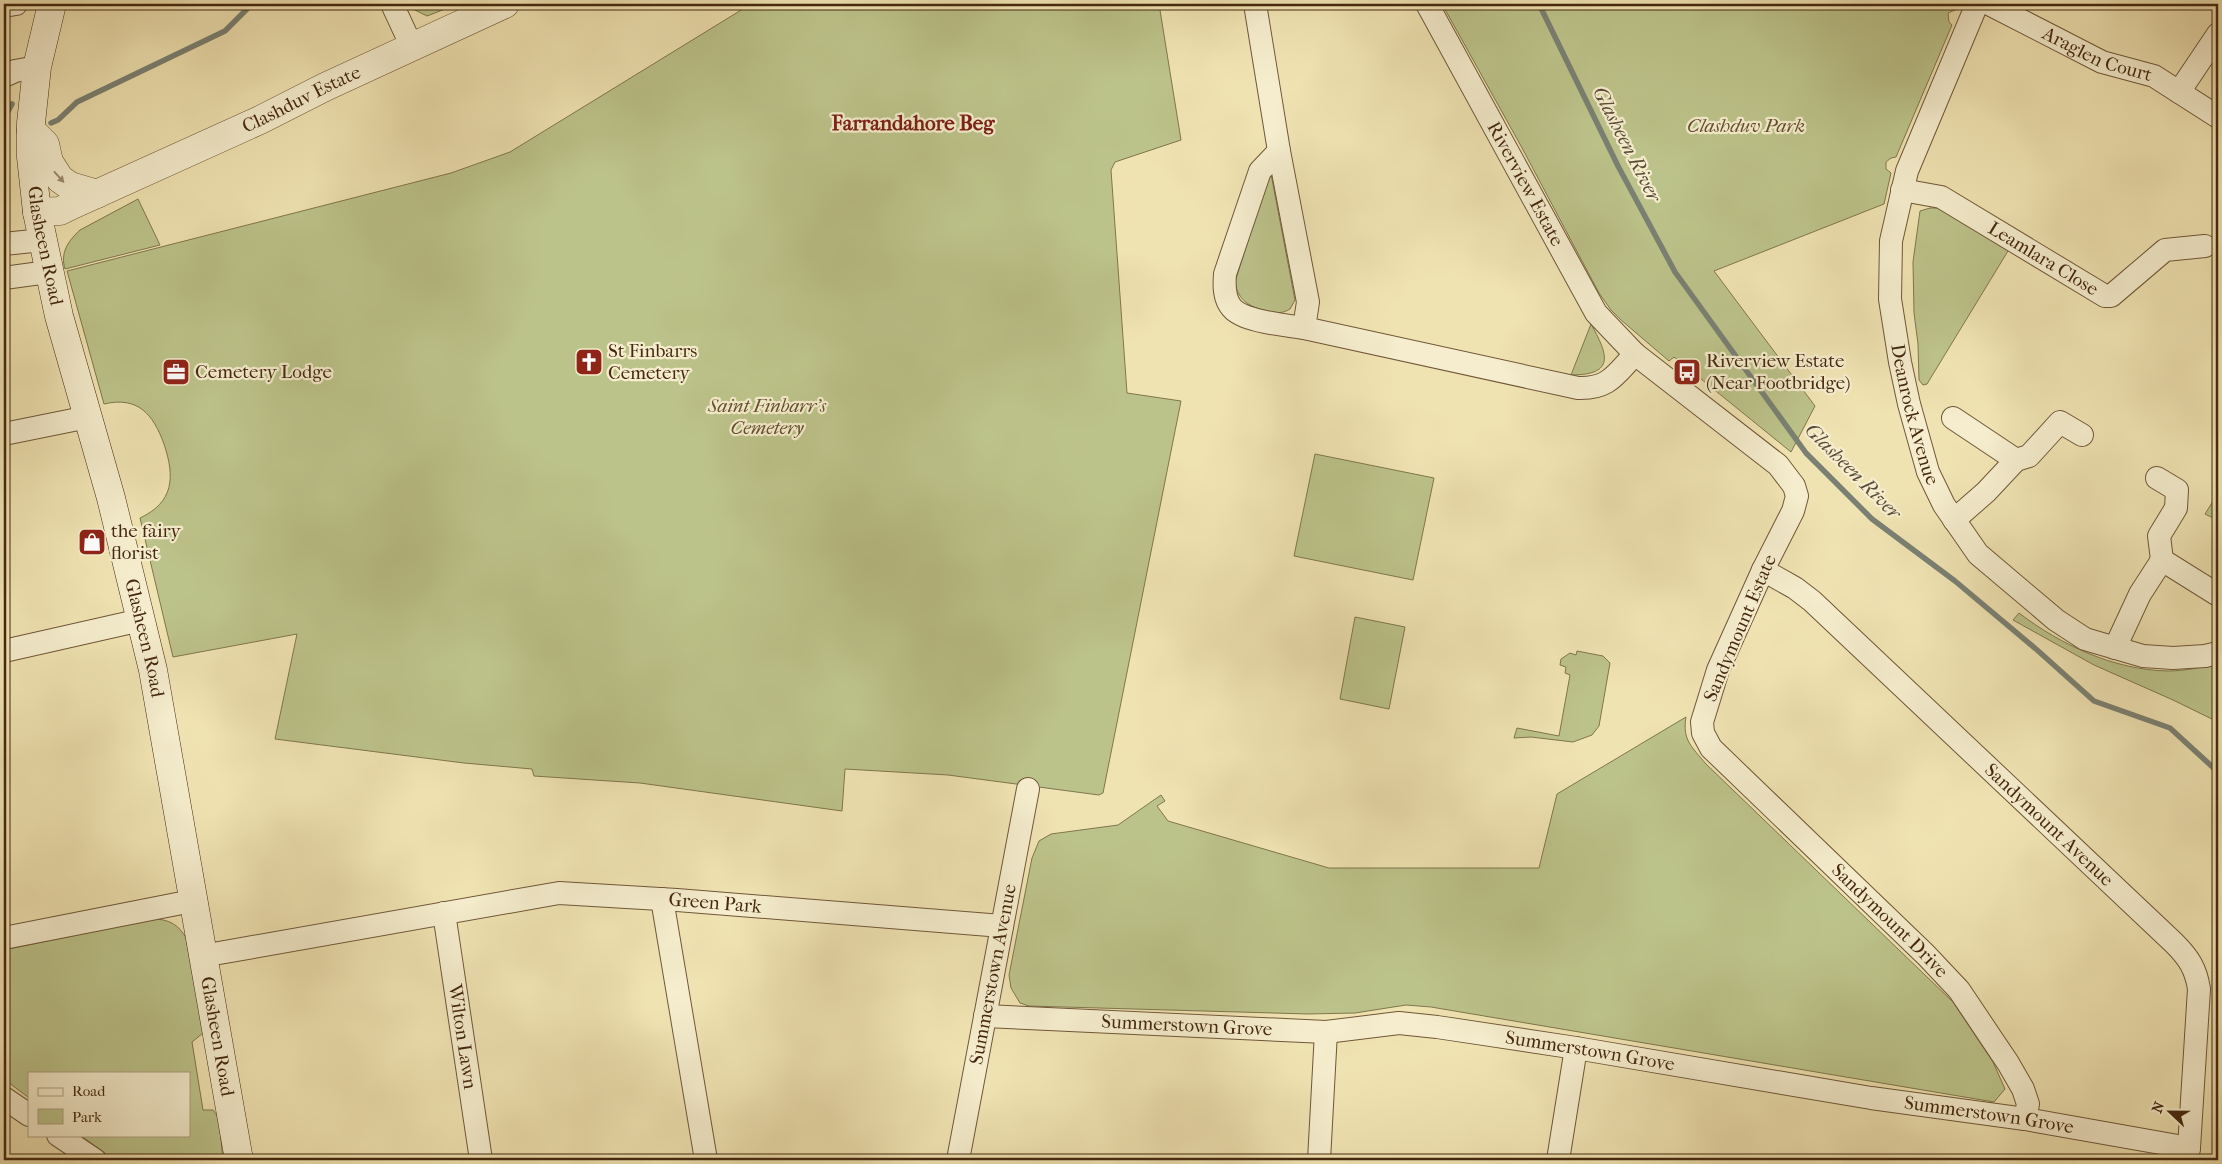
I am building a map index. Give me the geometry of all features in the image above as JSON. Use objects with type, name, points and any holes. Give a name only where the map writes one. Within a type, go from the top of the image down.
[{"type":"main road","name":"Clashduv Estate","points":[[37,212],[60,211],[260,120],[505,4]]},
{"type":"main road","name":"Glasheen Road","points":[[46,5],[31,130],[37,212],[48,272],[111,498],[153,670],[238,1160]]},
{"type":"main road","points":[[31,130],[45,144],[48,162],[63,183],[97,194]]},
{"type":"street","points":[[4,6],[16,4]]},
{"type":"street","points":[[392,4],[412,47]]},
{"type":"street","points":[[1255,4],[1279,150],[1308,302],[1304,328]]},
{"type":"street","name":"Riverview Estate","points":[[1427,4],[1596,312],[1635,354],[1778,465],[1794,486],[1797,496],[1793,511]]},
{"type":"street","name":"Deanrock Avenue","points":[[1977,4],[1914,153],[1902,190],[1892,241],[1890,299],[1900,362],[1921,450],[1935,489],[1978,554],[2056,620],[2085,639],[2143,656],[2173,658],[2205,656],[2218,653]]},
{"type":"street","name":"Araglen Court","points":[[1990,4],[2102,62],[2154,76],[2218,117]]},
{"type":"street","points":[[2179,92],[2218,34]]},
{"type":"street","points":[[4,76],[15,71],[37,68]]},
{"type":"street","points":[[1279,150],[1260,171],[1225,274],[1225,292],[1233,310],[1251,318],[1578,388],[1600,387],[1608,382],[1635,354]]},
{"type":"street","name":"Leamlara Close","points":[[1902,190],[1941,198],[2105,296],[2111,296],[2165,250],[2205,246]]},
{"type":"street","points":[[4,244],[42,240]]},
{"type":"street","points":[[4,278],[48,272]]},
{"type":"street","points":[[4,434],[88,417]]},
{"type":"street","points":[[1953,418],[2016,460]]},
{"type":"street","points":[[1954,520],[1986,492],[2016,460],[2029,456],[2060,422],[2082,435]]},
{"type":"street","points":[[2115,648],[2140,594],[2162,560],[2160,536],[2176,508],[2177,490],[2157,478]]},
{"type":"street","name":"Sandymount Estate","points":[[1711,748],[1703,733],[1704,713],[1718,670],[1763,570],[1793,511]]},
{"type":"street","points":[[2162,560],[2218,595]]},
{"type":"street","name":"Sandymount Avenue","points":[[1763,570],[1795,588],[1812,601],[2179,948],[2192,963],[2199,989],[2188,1154]]},
{"type":"street","points":[[4,651],[140,620]]},
{"type":"street","name":"Sandymount Drive","points":[[1711,748],[1959,990],[1992,1037],[2022,1089],[2028,1104],[2026,1119]]},
{"type":"street","name":"Summerstown Avenue","points":[[958,1160],[1028,788]]},
{"type":"street","points":[[202,956],[557,893],[662,899]]},
{"type":"street","name":"Green Park","points":[[706,1160],[662,899],[1002,926]]},
{"type":"street","points":[[4,938],[192,901]]},
{"type":"street","name":"Wilton Lawn","points":[[444,913],[481,1160]]},
{"type":"street","name":"Summerstown Grove","points":[[985,1016],[1326,1032],[1404,1023],[1576,1048],[1862,1097],[2026,1119],[2188,1154]]},
{"type":"street","points":[[1319,1160],[1326,1032]]},
{"type":"street","points":[[1558,1160],[1576,1048]]},
{"type":"street","points":[[4,1098],[28,1114]]},
{"type":"street","points":[[59,1136],[94,1160]]},
{"type":"green space","points":[[427,4],[458,4],[427,16],[413,9]]},
{"type":"green space","name":"Saint Finbarr's Cemetery","points":[[751,4],[1159,4],[1181,140],[1115,162],[1111,170],[1127,393],[1181,401],[1103,793],[1099,795],[948,775],[845,769],[842,811],[640,783],[534,776],[532,769],[464,763],[275,739],[297,634],[173,657],[140,518],[151,512],[160,504],[165,496],[170,478],[168,456],[160,433],[143,410],[135,405],[126,403],[104,404],[67,271],[451,173],[510,152]]},
{"type":"green space","name":"Clashduv Park","points":[[1442,4],[1963,4],[1962,7],[1948,13],[1949,22],[1952,25],[1896,157],[1886,162],[1886,169],[1891,173],[1884,204],[1714,271],[1815,406],[1791,452],[1674,357],[1669,361],[1611,310],[1599,293],[1521,146]]},
{"type":"green space","points":[[1271,174],[1295,300],[1290,309],[1279,313],[1250,305],[1239,294],[1235,282],[1268,177]]},
{"type":"green space","points":[[138,199],[160,245],[65,269],[64,253],[72,238],[80,230]]},
{"type":"green space","points":[[1930,208],[1942,208],[2005,247],[2008,251],[1927,384],[1923,385],[1919,380],[1918,344],[1914,313],[1913,262],[1920,211]]},
{"type":"green space","points":[[1591,324],[1604,353],[1602,367],[1586,374],[1571,375]]},
{"type":"green space","points":[[1315,454],[1434,478],[1413,580],[1294,556]]},
{"type":"green space","points":[[2215,498],[2218,500],[2218,522],[2215,517],[2205,514]]},
{"type":"green space","points":[[2019,613],[2035,625],[2070,645],[2108,661],[2148,670],[2168,671],[2187,670],[2218,664],[2218,722],[2094,665],[2013,620]]},
{"type":"green space","points":[[1355,617],[1405,627],[1389,709],[1340,699]]},
{"type":"green space","points":[[1577,651],[1603,656],[1610,663],[1599,726],[1592,735],[1573,742],[1531,737],[1514,738],[1517,728],[1559,736],[1570,675],[1565,673],[1566,667],[1560,665],[1561,659],[1570,653],[1576,655]]},
{"type":"green space","points":[[1686,717],[1685,732],[1689,743],[1706,764],[1953,1002],[1993,1062],[2005,1089],[1994,1102],[1431,1007],[1406,1005],[1355,1013],[1308,1014],[1029,1006],[1020,1003],[1011,988],[1009,975],[1032,858],[1039,841],[1051,834],[1118,825],[1161,795],[1165,801],[1157,806],[1168,821],[1329,868],[1539,868],[1557,794]]},
{"type":"green space","points":[[153,919],[164,920],[180,930],[186,938],[203,1029],[203,1033],[192,1042],[203,1110],[213,1110],[219,1118],[223,1160],[114,1160],[81,1136],[190,1136],[190,1072],[28,1072],[28,1097],[4,1079],[4,950]]},
{"type":"waterway","points":[[51,123],[58,120],[77,102],[225,31],[252,4]]},
{"type":"waterway","name":"Glasheen River","points":[[1539,4],[1618,166],[1675,272],[1806,453],[1872,519],[1955,581],[2094,701],[2170,728],[2218,772]]},
{"type":"waterway","name":"Glasheen River","points":[[4,119],[12,104]]},
{"type":"place","name":"St Finbarrs Cemetery","points":[[589,362]]},
{"type":"place","name":"Cemetery Lodge","points":[[176,372]]},
{"type":"place","name":"Riverview Estate (Near Footbridge)","points":[[1687,372]]},
{"type":"place","name":"the fairy florist","points":[[92,542]]},
{"type":"district","name":"Farrandahore Beg","points":[[913,123]]}]
